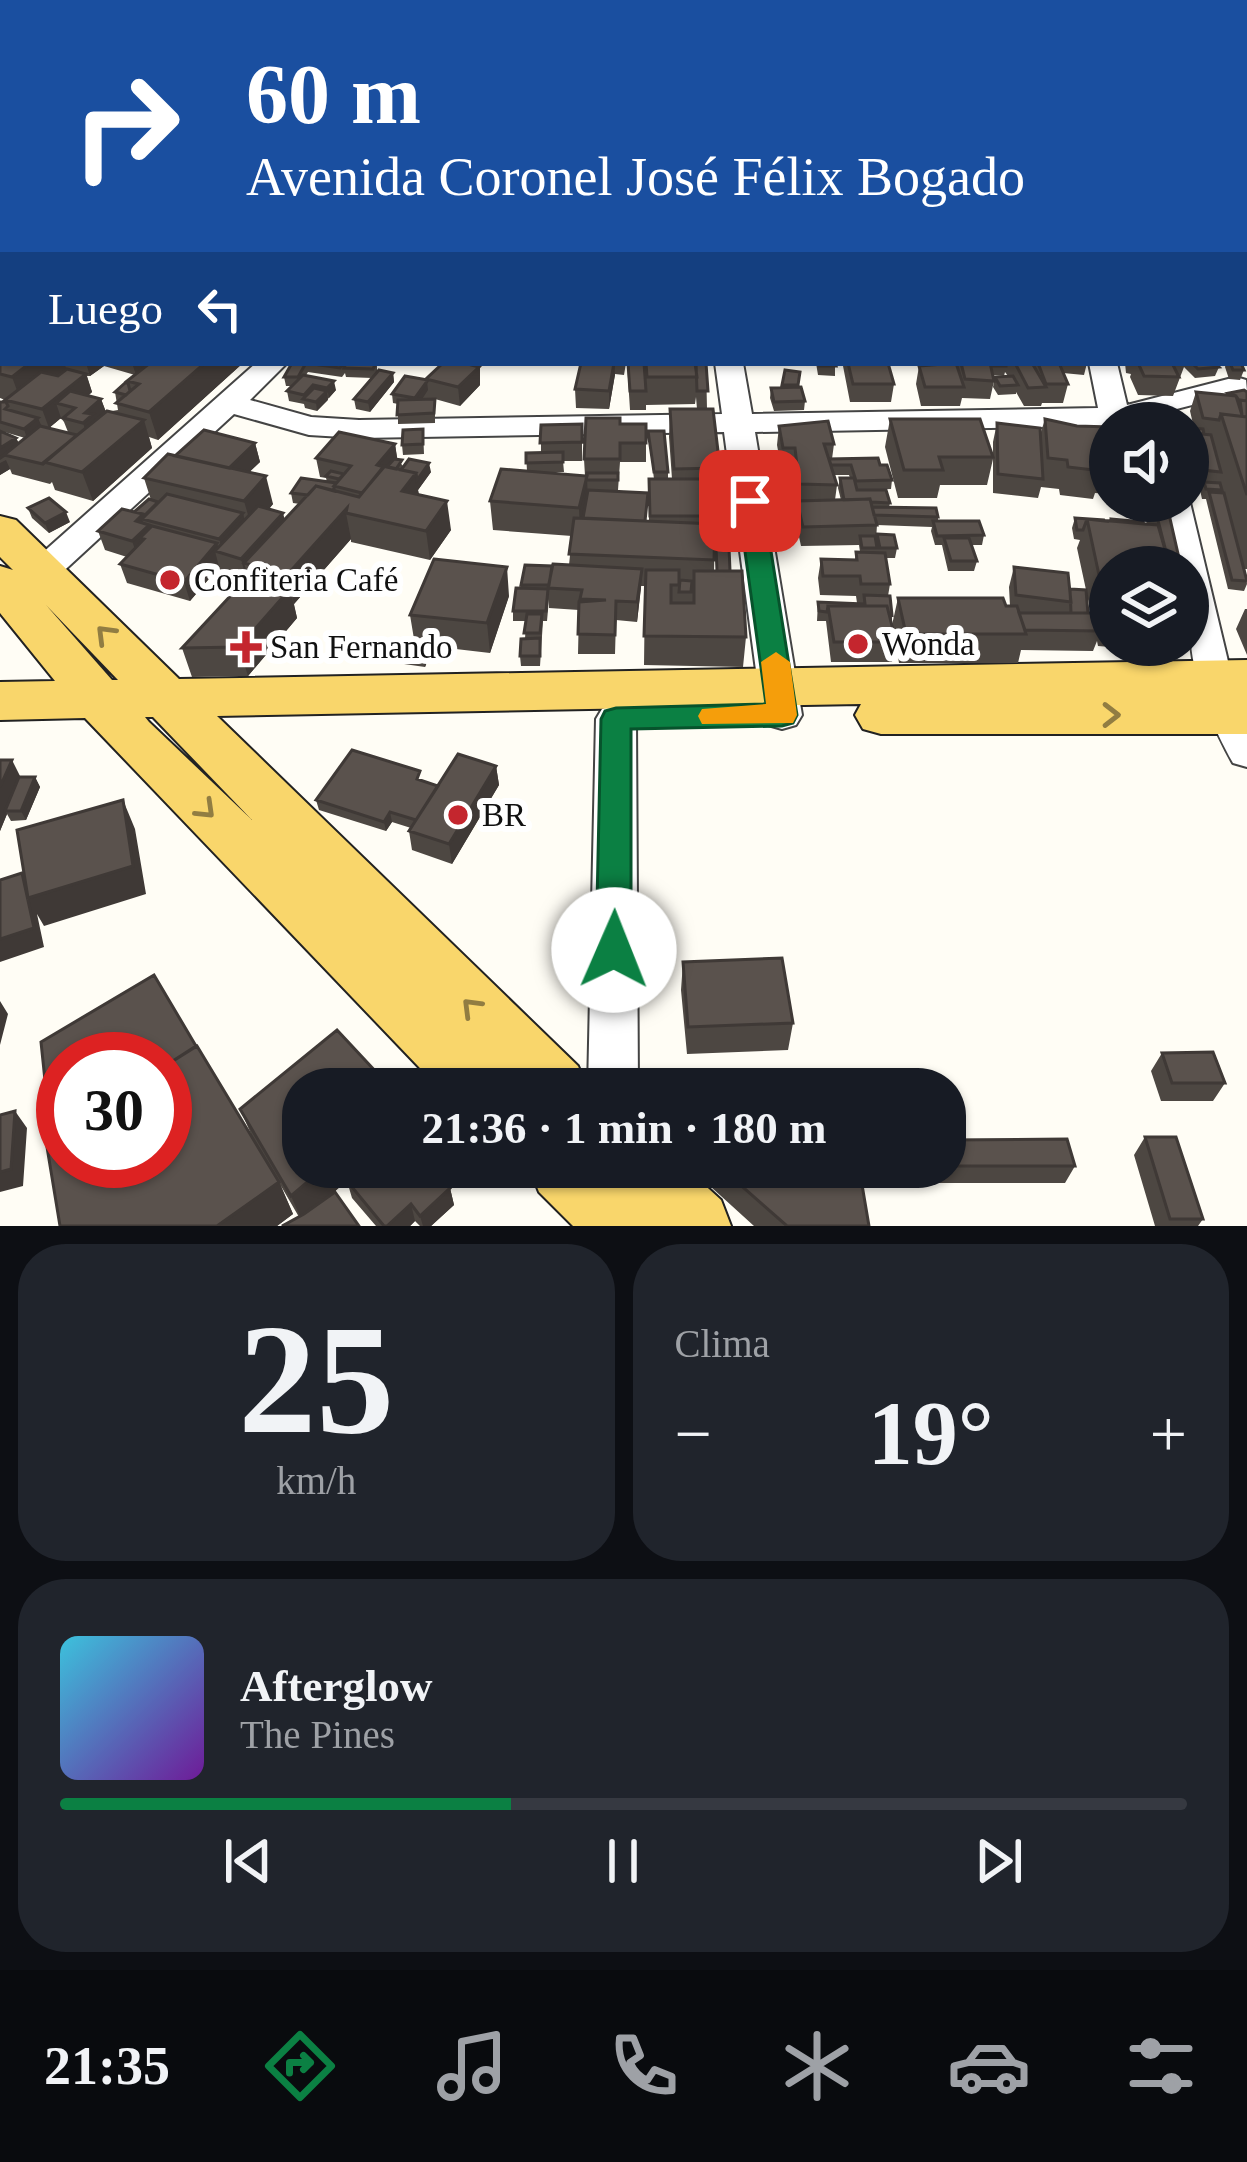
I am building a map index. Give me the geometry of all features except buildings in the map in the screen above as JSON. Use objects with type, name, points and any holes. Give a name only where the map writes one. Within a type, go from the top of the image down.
[{"type":"main road","points":[[0,530],[21,576],[467,1068]]},
{"type":"main road","points":[[0,701],[146,712],[616,719],[781,699]]},
{"type":"main road","points":[[0,731],[146,712],[781,699],[1237,707]]},
{"type":"main road","points":[[146,712],[531,1068]]},
{"type":"main road","points":[[585,1188],[624,1226]]},
{"type":"main road","points":[[655,1188],[694,1226]]},
{"type":"street","points":[[21,576],[270,366]]},
{"type":"street","points":[[729,366],[781,699]]},
{"type":"street","points":[[1104,366],[1112,402]]},
{"type":"street","points":[[1174,402],[1236,386]]},
{"type":"street","points":[[229,404],[309,426],[359,429],[1089,417]]},
{"type":"street","points":[[1184,522],[1237,707]]},
{"type":"street","points":[[613,1068],[616,719]]},
{"type":"slow traffic","points":[[713,716],[782,715],[776,662]]},
{"type":"place","name":"Confiteria Café","points":[[170,580]]},
{"type":"place","name":"Wonda","points":[[858,644]]},
{"type":"place","name":"San Fernando","points":[[246,647]]},
{"type":"place","name":"BR","points":[[458,815]]},
{"type":"route","points":[[614,950],[616,719],[782,715],[750,501]]}]
